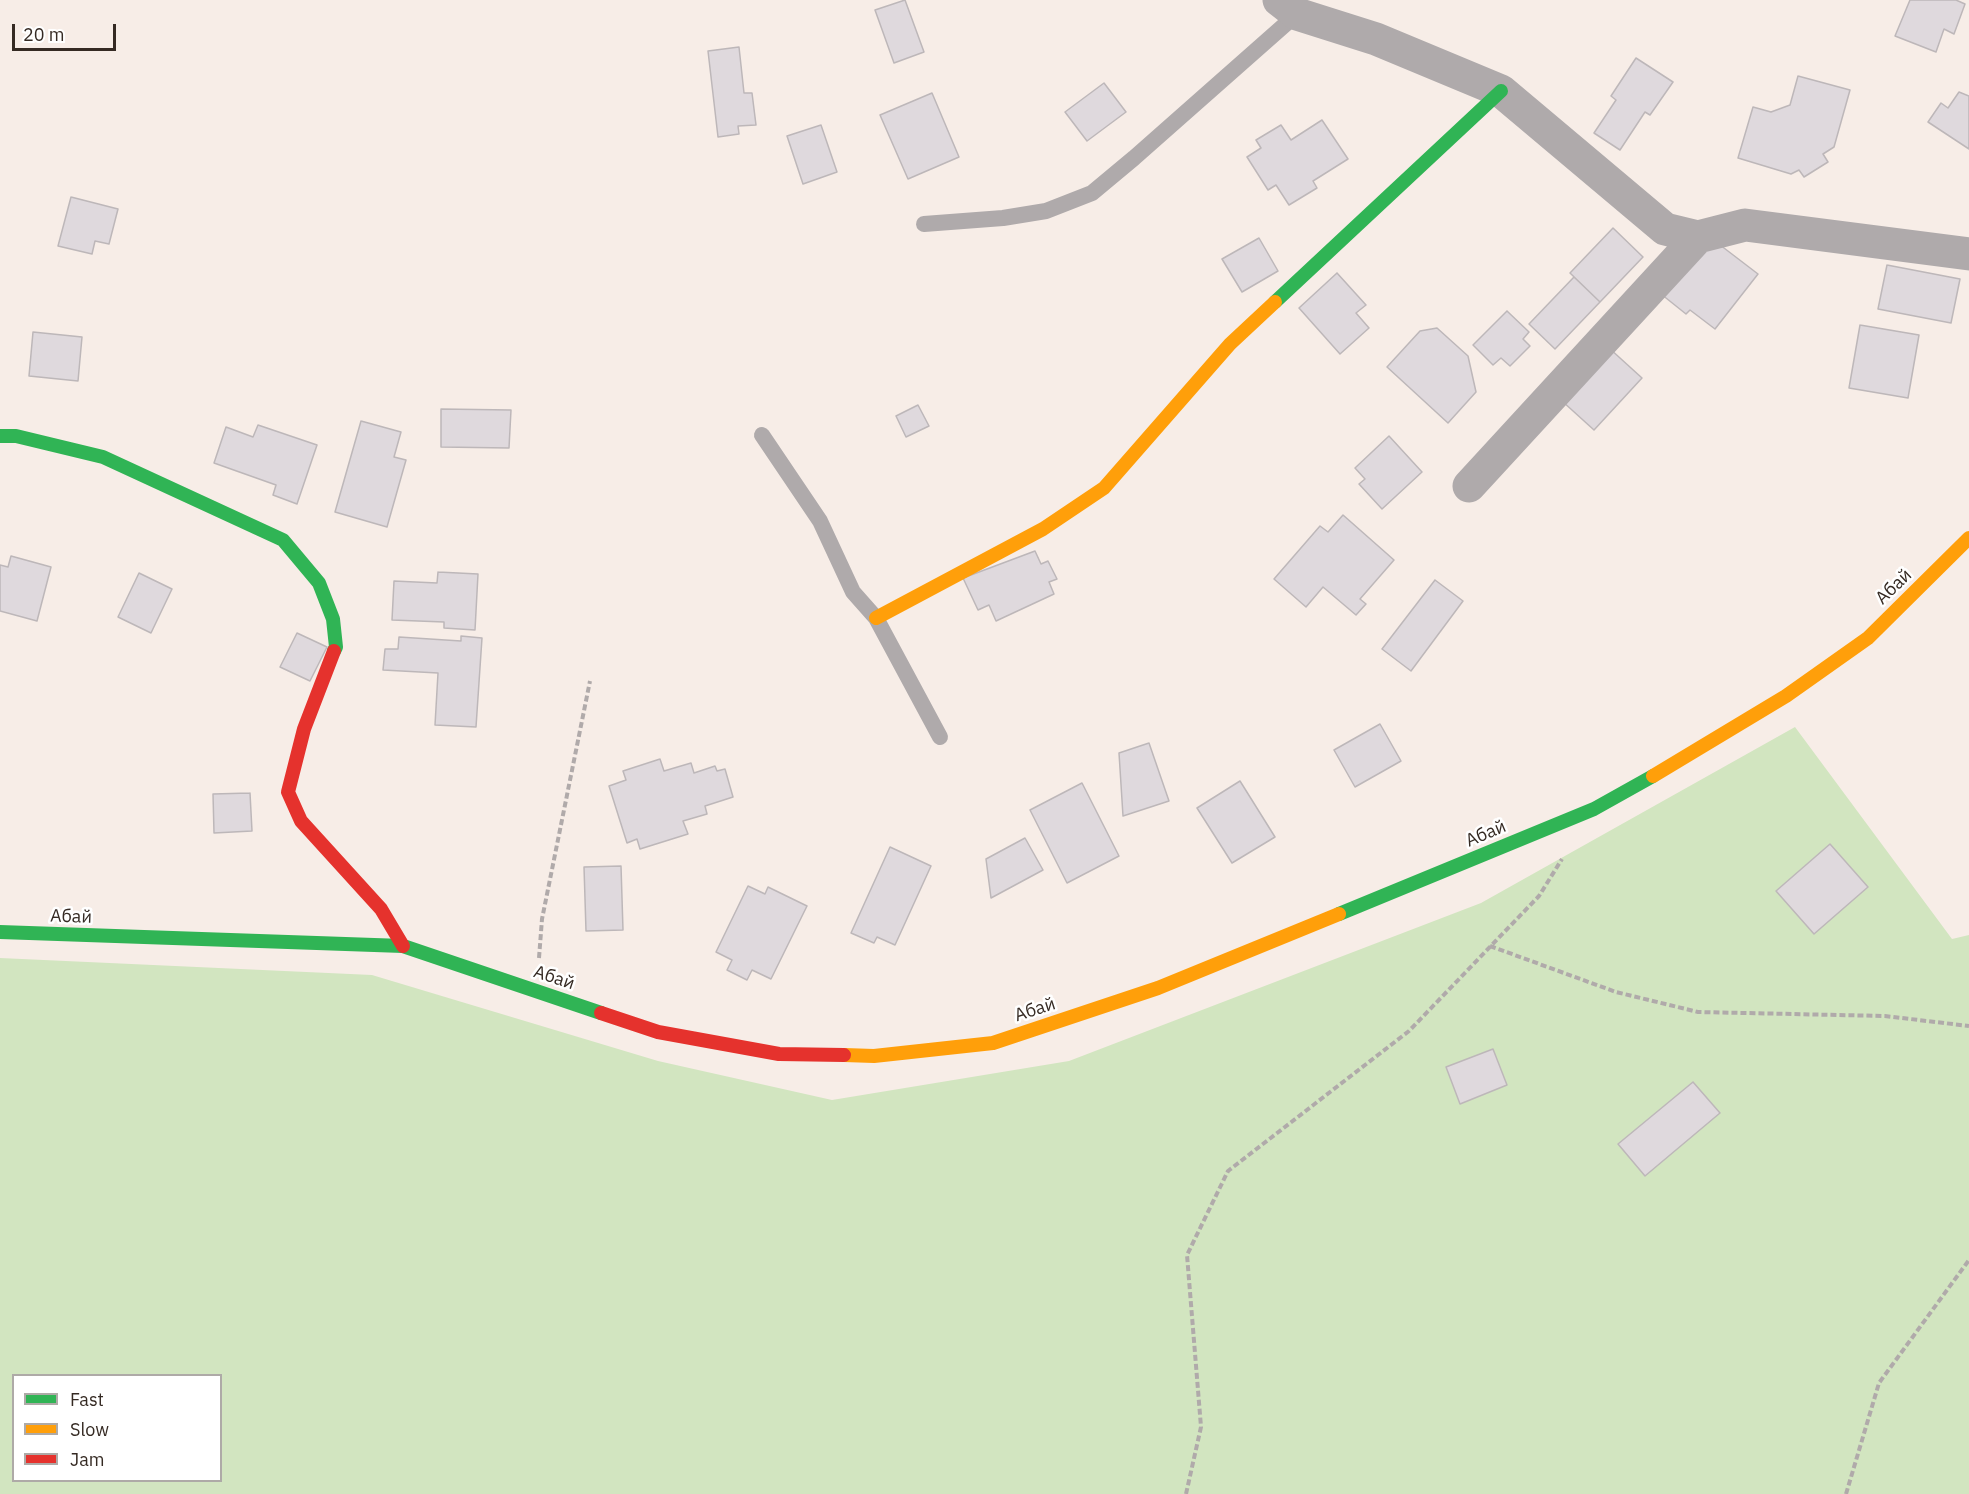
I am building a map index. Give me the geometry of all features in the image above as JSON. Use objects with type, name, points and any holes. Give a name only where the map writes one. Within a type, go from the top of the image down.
[{"type":"street","points":[[1288,7],[1376,39],[1501,91],[1665,228],[1698,237],[1745,225],[1969,254]]},
{"type":"street","points":[[876,618],[1043,530],[1104,488],[1230,344],[1501,91]]},
{"type":"street","points":[[1469,486],[1698,237]]},
{"type":"street","points":[[0,436],[16,436],[103,457],[283,540],[319,583],[333,620],[336,647],[304,729],[288,792],[301,821],[381,909],[403,946]]},
{"type":"street","name":"Абай","points":[[0,932],[403,946],[658,1032],[779,1054],[874,1056],[993,1043],[1158,988],[1594,809],[1681,760],[1786,696],[1868,638],[1969,538]]},
{"type":"lane","points":[[924,224],[1004,218],[1046,211],[1092,192],[1134,158],[1288,7]]},
{"type":"lane","points":[[762,435],[820,521],[853,592],[876,618],[940,736]]},
{"type":"path","points":[[537,992],[542,919],[590,681]]},
{"type":"path","points":[[1186,1494],[1201,1427],[1187,1255],[1228,1170],[1409,1031],[1539,896],[1563,857]]},
{"type":"path","points":[[1490,946],[1616,992],[1698,1012],[1885,1016],[1969,1026]]},
{"type":"path","points":[[1846,1494],[1880,1383],[1969,1260]]},
{"type":"green space","points":[[1795,727],[1952,939],[1969,935],[1969,1494],[0,1494],[0,958],[372,975],[658,1061],[832,1100],[1069,1061],[1481,903]]},
{"type":"building","points":[[905,0],[924,52],[894,63],[875,10]]},
{"type":"building","points":[[1910,0],[1956,0],[1965,4],[1954,34],[1944,29],[1936,52],[1895,36]]},
{"type":"building","points":[[739,47],[744,93],[752,93],[756,125],[738,126],[739,134],[718,137],[708,51]]},
{"type":"building","points":[[1636,58],[1673,82],[1650,115],[1645,112],[1620,150],[1594,133],[1616,100],[1611,96]]},
{"type":"building","points":[[1798,76],[1850,90],[1834,147],[1823,154],[1828,162],[1804,177],[1799,170],[1791,174],[1738,158],[1753,107],[1771,112],[1790,105]]},
{"type":"building","points":[[1104,83],[1126,112],[1087,141],[1065,112]]},
{"type":"building","points":[[1959,92],[1969,96],[1969,149],[1928,122],[1941,103],[1948,108]]},
{"type":"building","points":[[932,93],[959,157],[908,179],[880,115]]},
{"type":"building","points":[[1322,120],[1348,159],[1313,181],[1317,188],[1289,205],[1276,185],[1268,190],[1247,157],[1261,148],[1256,140],[1281,125],[1291,140]]},
{"type":"building","points":[[821,125],[837,172],[803,184],[787,136]]},
{"type":"building","points":[[71,197],[118,209],[109,244],[95,241],[92,254],[58,246]]},
{"type":"building","points":[[1613,228],[1643,257],[1600,302],[1570,273]]},
{"type":"building","points":[[1707,235],[1758,274],[1715,329],[1690,310],[1686,314],[1661,294]]},
{"type":"building","points":[[1259,238],[1278,271],[1242,292],[1222,259]]},
{"type":"building","points":[[1887,265],[1960,279],[1951,323],[1878,309]]},
{"type":"building","points":[[1337,273],[1366,305],[1356,313],[1369,328],[1340,354],[1299,308]]},
{"type":"building","points":[[1574,277],[1600,302],[1555,349],[1529,324]]},
{"type":"building","points":[[1507,311],[1529,332],[1523,339],[1530,346],[1510,366],[1501,358],[1493,365],[1473,345]]},
{"type":"building","points":[[1860,325],[1919,335],[1908,398],[1849,388]]},
{"type":"building","points":[[1437,328],[1468,356],[1476,392],[1448,423],[1387,367],[1420,331]]},
{"type":"building","points":[[33,332],[82,337],[78,381],[29,376]]},
{"type":"building","points":[[1609,348],[1642,378],[1594,430],[1562,401]]},
{"type":"building","points":[[918,405],[929,426],[906,437],[896,416]]},
{"type":"building","points":[[441,409],[511,410],[509,448],[441,447]]},
{"type":"building","points":[[361,421],[401,432],[394,457],[406,460],[387,527],[335,512]]},
{"type":"building","points":[[258,425],[317,445],[297,504],[273,495],[276,485],[214,463],[226,427],[253,437]]},
{"type":"building","points":[[1389,436],[1422,472],[1382,509],[1359,484],[1365,479],[1355,468]]},
{"type":"building","points":[[1343,515],[1394,560],[1360,599],[1366,604],[1356,615],[1323,587],[1306,607],[1274,579],[1320,526],[1328,532]]},
{"type":"building","points":[[1035,551],[1041,564],[1048,561],[1057,579],[1049,582],[1054,594],[996,621],[989,605],[978,610],[963,578]]},
{"type":"building","points":[[11,556],[51,567],[37,621],[0,611],[0,565],[8,567]]},
{"type":"building","points":[[438,572],[478,574],[475,630],[444,628],[444,622],[392,620],[394,581],[437,583]]},
{"type":"building","points":[[139,573],[172,589],[151,633],[118,617]]},
{"type":"building","points":[[1435,580],[1463,601],[1411,671],[1382,649]]},
{"type":"building","points":[[297,633],[327,647],[310,681],[280,667]]},
{"type":"building","points":[[461,636],[482,638],[476,727],[435,725],[438,673],[383,670],[385,649],[398,649],[399,637],[461,641]]},
{"type":"building","points":[[1380,724],[1401,761],[1355,787],[1334,750]]},
{"type":"building","points":[[1149,743],[1169,801],[1123,816],[1119,753]]},
{"type":"building","points":[[660,759],[664,771],[691,763],[694,773],[715,766],[717,771],[725,769],[733,797],[705,806],[707,814],[683,821],[688,834],[640,849],[637,839],[627,843],[609,786],[626,780],[623,771]]},
{"type":"building","points":[[1240,781],[1275,837],[1232,863],[1197,808]]},
{"type":"building","points":[[1082,783],[1119,856],[1067,883],[1030,810]]},
{"type":"building","points":[[250,793],[252,831],[214,833],[213,794]]},
{"type":"building","points":[[1025,838],[1043,870],[991,898],[986,859]]},
{"type":"building","points":[[1830,844],[1868,887],[1814,934],[1776,891]]},
{"type":"building","points":[[890,847],[931,866],[895,945],[877,937],[874,943],[851,933]]},
{"type":"building","points":[[621,866],[623,930],[586,931],[584,867]]},
{"type":"building","points":[[748,886],[765,894],[768,887],[807,906],[771,979],[752,970],[747,980],[727,970],[732,960],[716,952]]},
{"type":"building","points":[[1493,1049],[1507,1085],[1460,1104],[1446,1067]]},
{"type":"building","points":[[1693,1082],[1720,1113],[1645,1176],[1618,1144]]},
{"type":"traffic: fast","points":[[1275,302],[1501,91]]},
{"type":"traffic: fast","points":[[0,436],[16,436],[103,457],[283,540],[319,583],[333,619],[336,647],[334,651]]},
{"type":"traffic: fast","points":[[1339,914],[1594,809],[1653,776]]},
{"type":"traffic: fast","points":[[0,932],[403,946],[601,1013]]},
{"type":"traffic: slow","points":[[876,618],[1043,529],[1104,488],[1230,344],[1275,302]]},
{"type":"traffic: slow","points":[[1653,776],[1786,696],[1868,638],[1969,538]]},
{"type":"traffic: slow","points":[[844,1055],[874,1056],[993,1043],[1158,988],[1339,914]]},
{"type":"traffic: jam","points":[[334,651],[304,729],[288,792],[301,821],[381,909],[403,946]]},
{"type":"traffic: jam","points":[[601,1013],[658,1032],[779,1054],[844,1055]]}]
